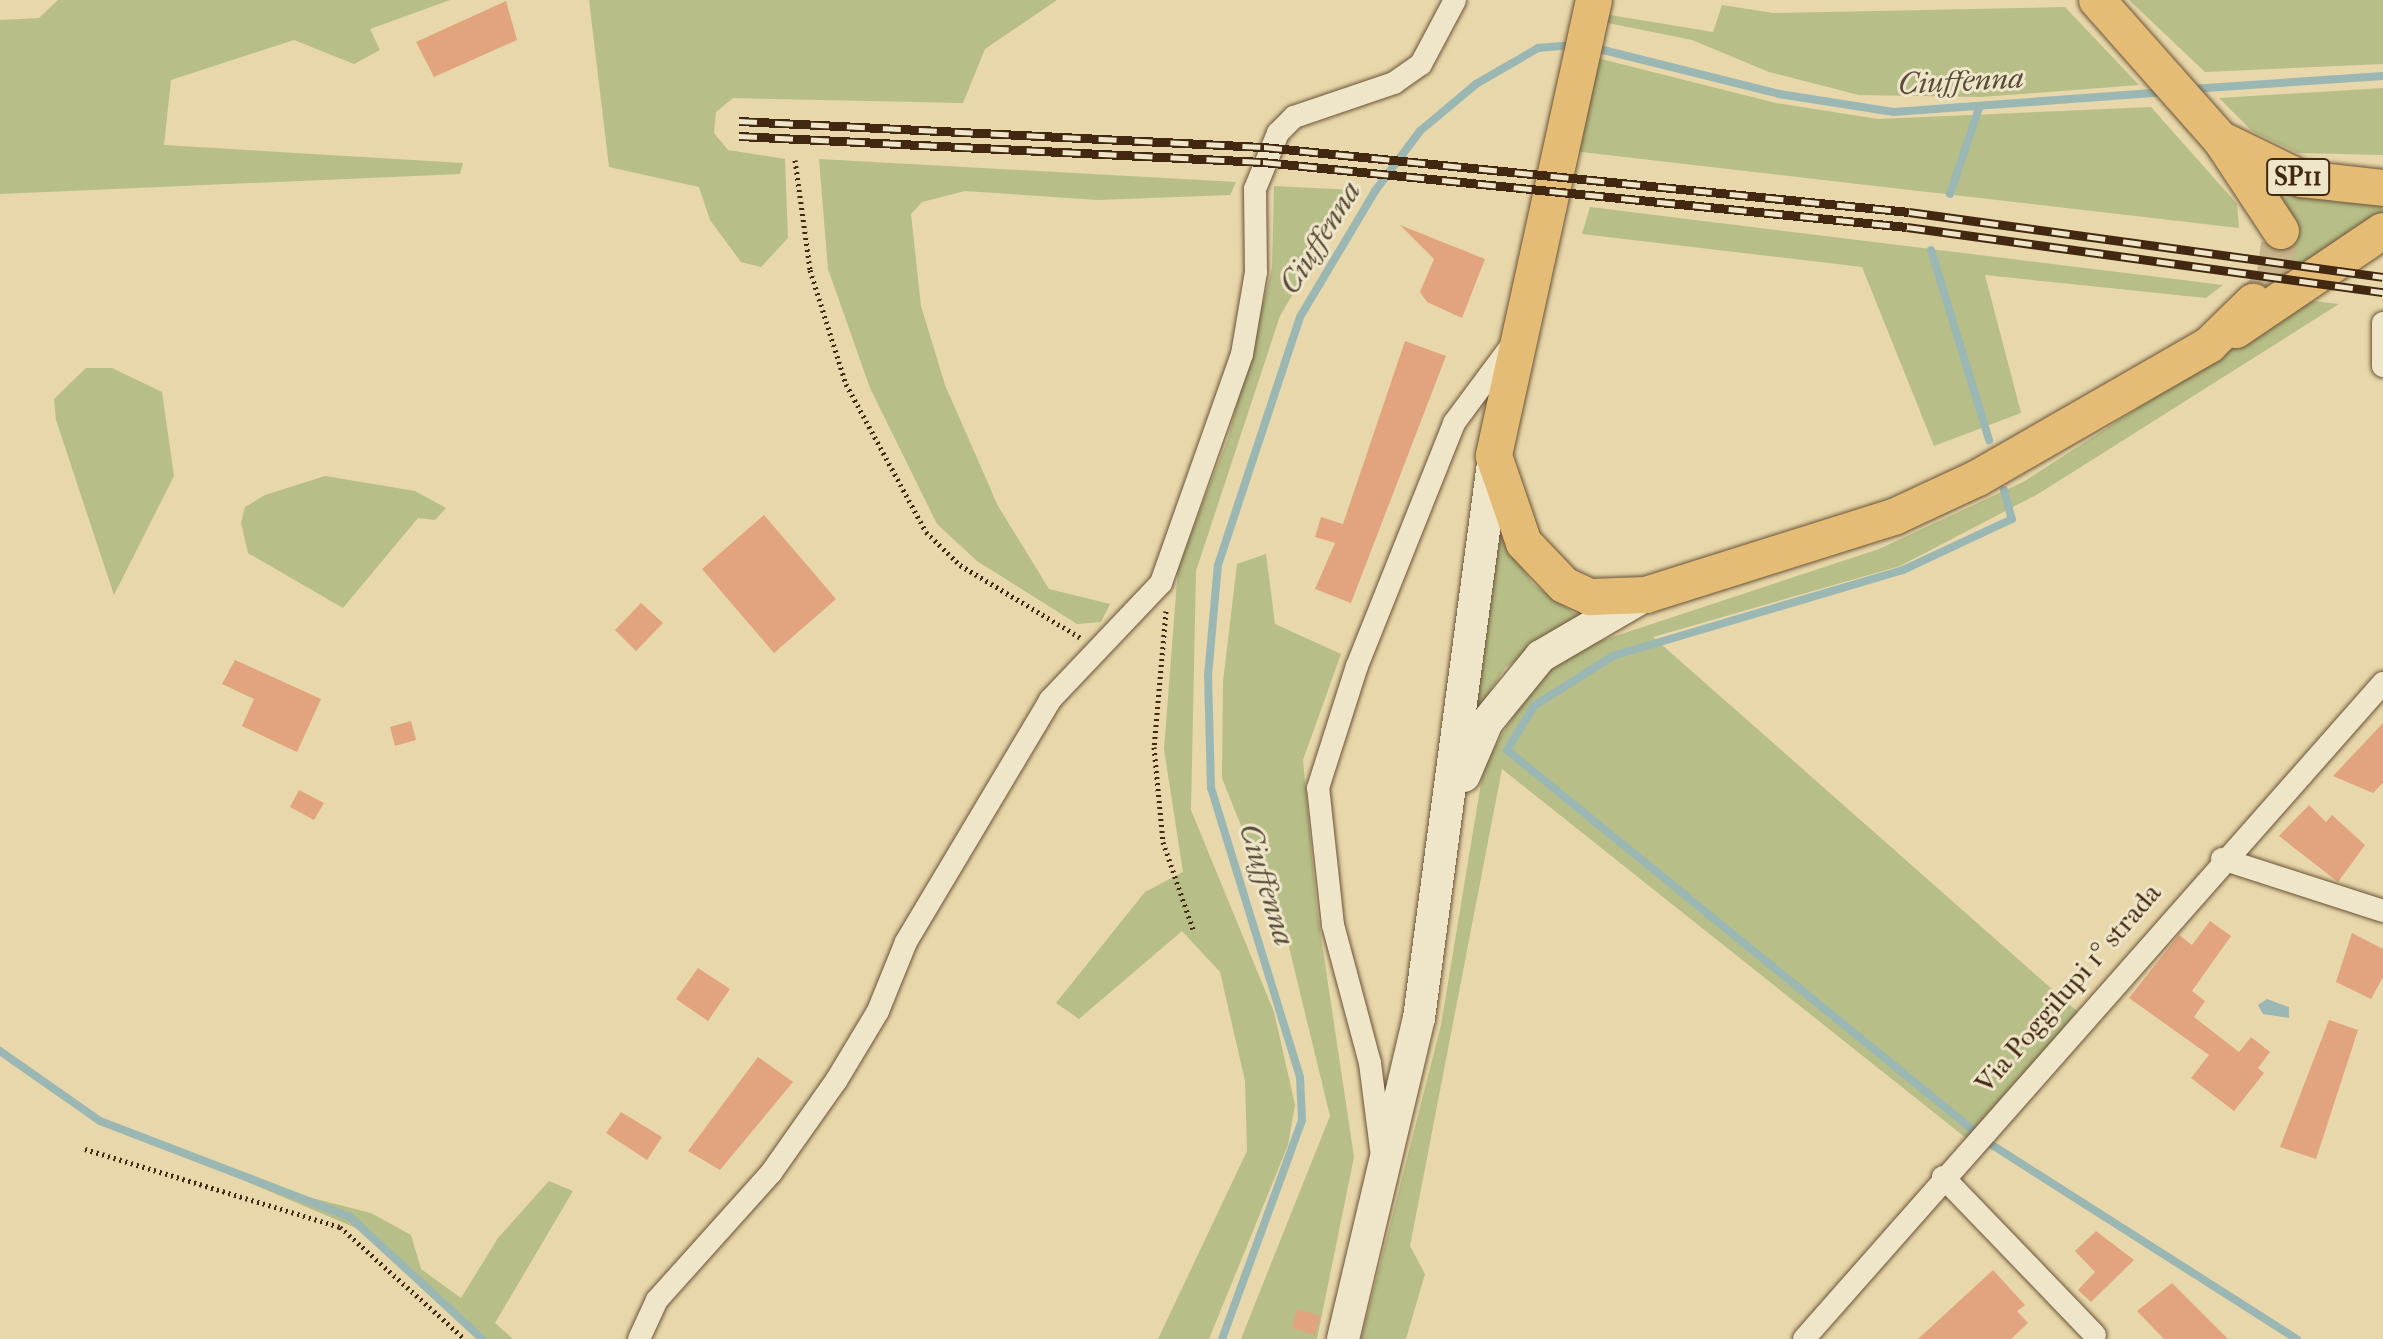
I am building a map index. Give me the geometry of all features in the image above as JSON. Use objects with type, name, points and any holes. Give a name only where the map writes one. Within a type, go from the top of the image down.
[{"type":"main road","points":[[2097,0],[2221,140],[2281,231]]},
{"type":"main road","points":[[1343,1339],[1386,1182],[1450,809],[1494,456],[1593,6]]},
{"type":"main road","name":"SP11","points":[[2221,140],[2302,179],[2383,188]]},
{"type":"main road","points":[[1450,809],[1487,722],[1541,656],[1646,595],[1896,516],[1978,478],[2213,342],[2383,231]]},
{"type":"main road","points":[[2213,342],[2253,302]]},
{"type":"main road","points":[[1494,456],[1510,512],[1540,566],[1590,597],[1646,595]]},
{"type":"street","points":[[639,1339],[657,1300],[771,1173],[836,1081],[878,1011],[906,942],[1050,700],[1094,646],[1161,583],[1242,354],[1256,272],[1255,189],[1278,133],[1294,117],[1394,83],[1421,64],[1455,0]]},
{"type":"street","points":[[2383,323],[2383,366]]},
{"type":"street","points":[[1386,1182],[1370,1063],[1333,925],[1318,788],[1357,666],[1454,423],[1520,335]]},
{"type":"street","name":"Via Poggilupi 1° strada","points":[[1804,1339],[2222,859],[2383,683]]},
{"type":"street","points":[[2222,859],[2383,911]]},
{"type":"street","points":[[1943,1177],[2094,1338]]},
{"type":"path","points":[[795,160],[810,270],[846,384],[926,532],[960,565],[1094,646]]},
{"type":"path","points":[[1161,583],[1166,612],[1154,747],[1163,842],[1193,929]]},
{"type":"path","points":[[85,1149],[340,1227],[465,1339]]},
{"type":"green space","points":[[58,0],[450,0],[370,29],[380,50],[354,64],[294,40],[171,80],[164,145],[463,163],[460,174],[0,194],[0,20],[39,18]]},
{"type":"green space","points":[[589,0],[1057,0],[985,49],[963,103],[733,98],[716,112],[714,133],[728,150],[785,159],[788,238],[761,267],[741,262],[710,220],[699,187],[609,167]]},
{"type":"green space","points":[[2129,0],[2383,0],[2383,64],[2205,72]]},
{"type":"green space","points":[[1722,5],[1773,13],[2065,7],[2139,85],[1981,97],[1859,95],[1769,72],[1692,40],[1603,22],[1604,14],[1713,32]]},
{"type":"green space","points":[[1597,58],[1776,103],[1878,119],[2151,107],[2237,204],[2239,228],[1573,151]]},
{"type":"green space","points":[[2383,88],[2383,155],[2298,153],[2252,131],[2219,98]]},
{"type":"green space","points":[[819,159],[1236,182],[1230,195],[1098,200],[965,191],[922,202],[911,214],[921,306],[945,385],[998,506],[1049,589],[1110,604],[1101,622],[1077,624],[977,561],[937,524],[870,388],[828,269]]},
{"type":"green space","points":[[2262,180],[2336,202],[2383,205],[2383,214],[2279,284],[2293,241]]},
{"type":"green space","points":[[1274,186],[1354,190],[1280,316],[1196,571],[1191,810],[1274,1012],[1295,1105],[1288,1145],[1209,1339],[1158,1339],[1247,1151],[1245,1081],[1220,972],[1182,931],[1079,1019],[1056,1003],[1145,892],[1183,872],[1164,749],[1178,568],[1228,438],[1272,268]]},
{"type":"green space","points":[[1590,207],[2223,285],[2206,298],[1985,275],[2021,413],[1934,446],[1862,267],[1582,234]]},
{"type":"green space","points":[[2306,300],[2339,304],[2038,494],[1900,566],[1653,637],[2078,1012],[1966,1138],[1502,769],[1410,1246],[1425,1274],[1406,1339],[1361,1339],[1441,1025],[1484,765],[1533,682],[1585,646],[1879,549],[2023,482]]},
{"type":"green space","points":[[86,368],[112,368],[162,392],[174,476],[114,595],[56,420],[54,399]]},
{"type":"green space","points":[[325,476],[415,491],[446,508],[435,520],[418,518],[343,608],[248,553],[241,523],[245,507],[265,495]]},
{"type":"green space","points":[[1493,524],[1533,584],[1580,617],[1505,668],[1470,722]]},
{"type":"green space","points":[[1266,554],[1275,624],[1341,654],[1303,760],[1317,910],[1354,1157],[1317,1339],[1241,1339],[1330,1116],[1288,943],[1222,778],[1223,682],[1237,564]]},
{"type":"green space","points":[[245,1181],[371,1213],[411,1235],[421,1269],[461,1298],[498,1238],[549,1181],[573,1191],[495,1323],[513,1339],[479,1339],[356,1228]]},
{"type":"water","points":[[2267,999],[2289,1007],[2289,1018],[2263,1014],[2258,1005]]},
{"type":"building","points":[[506,1],[517,40],[434,77],[416,42]]},
{"type":"building","points":[[1400,225],[1485,259],[1462,318],[1427,302],[1420,292],[1434,259]]},
{"type":"building","points":[[1405,341],[1446,356],[1351,603],[1315,589],[1335,543],[1315,537],[1321,517],[1343,524]]},
{"type":"building","points":[[764,515],[836,599],[774,653],[702,569]]},
{"type":"building","points":[[641,603],[663,623],[636,651],[615,630]]},
{"type":"building","points":[[235,660],[321,699],[297,752],[242,726],[254,699],[222,684]]},
{"type":"building","points":[[411,721],[416,740],[395,746],[390,727]]},
{"type":"building","points":[[2383,723],[2383,783],[2373,793],[2333,776]]},
{"type":"building","points":[[299,790],[324,803],[314,820],[290,807]]},
{"type":"building","points":[[2309,805],[2326,822],[2332,815],[2365,845],[2338,882],[2279,836]]},
{"type":"building","points":[[2210,921],[2231,936],[2192,991],[2205,1001],[2194,1017],[2239,1052],[2251,1037],[2270,1052],[2258,1068],[2264,1073],[2234,1111],[2191,1078],[2209,1055],[2129,998],[2179,935],[2192,945]]},
{"type":"building","points":[[2352,933],[2383,949],[2383,977],[2371,999],[2336,982]]},
{"type":"building","points":[[698,968],[730,989],[708,1021],[676,999]]},
{"type":"building","points":[[2329,1020],[2358,1030],[2316,1159],[2280,1147]]},
{"type":"building","points":[[758,1057],[793,1082],[720,1170],[688,1151]]},
{"type":"building","points":[[621,1112],[662,1137],[647,1160],[606,1133]]},
{"type":"building","points":[[2096,1231],[2134,1260],[2091,1302],[2078,1290],[2095,1272],[2075,1251]]},
{"type":"building","points":[[1993,1270],[2025,1305],[2017,1311],[2028,1323],[2011,1339],[1918,1339]]},
{"type":"building","points":[[2172,1283],[2228,1339],[2164,1339],[2137,1311]]},
{"type":"building","points":[[1297,1309],[1320,1316],[1315,1335],[1292,1328]]},
{"type":"waterway","name":"Ciuffenna","points":[[1222,1339],[1302,1120],[1300,1077],[1211,788],[1208,676],[1218,565],[1300,317],[1375,191],[1420,131],[1476,84],[1538,48],[1574,45]]},
{"type":"waterway","name":"Ciuffenna","points":[[1591,47],[1779,94],[1894,112],[2166,92]]},
{"type":"waterway","name":"Ciuffenna","points":[[2191,89],[2383,76]]},
{"type":"waterway","points":[[1950,194],[1979,108]]},
{"type":"waterway","points":[[1931,250],[1989,440]]},
{"type":"waterway","points":[[2004,490],[2012,519],[1903,570],[1613,656],[1534,706],[1507,750],[1989,1143],[2297,1339]]},
{"type":"waterway","points":[[0,1051],[100,1121],[350,1217],[482,1339]]},
{"type":"tunnel","points":[[2253,302],[2274,280],[2281,231]]},
{"type":"railway","points":[[739,121],[1264,147],[1909,212],[2383,277]]},
{"type":"railway","points":[[739,136],[1263,162],[1907,227],[2383,292]]}]
